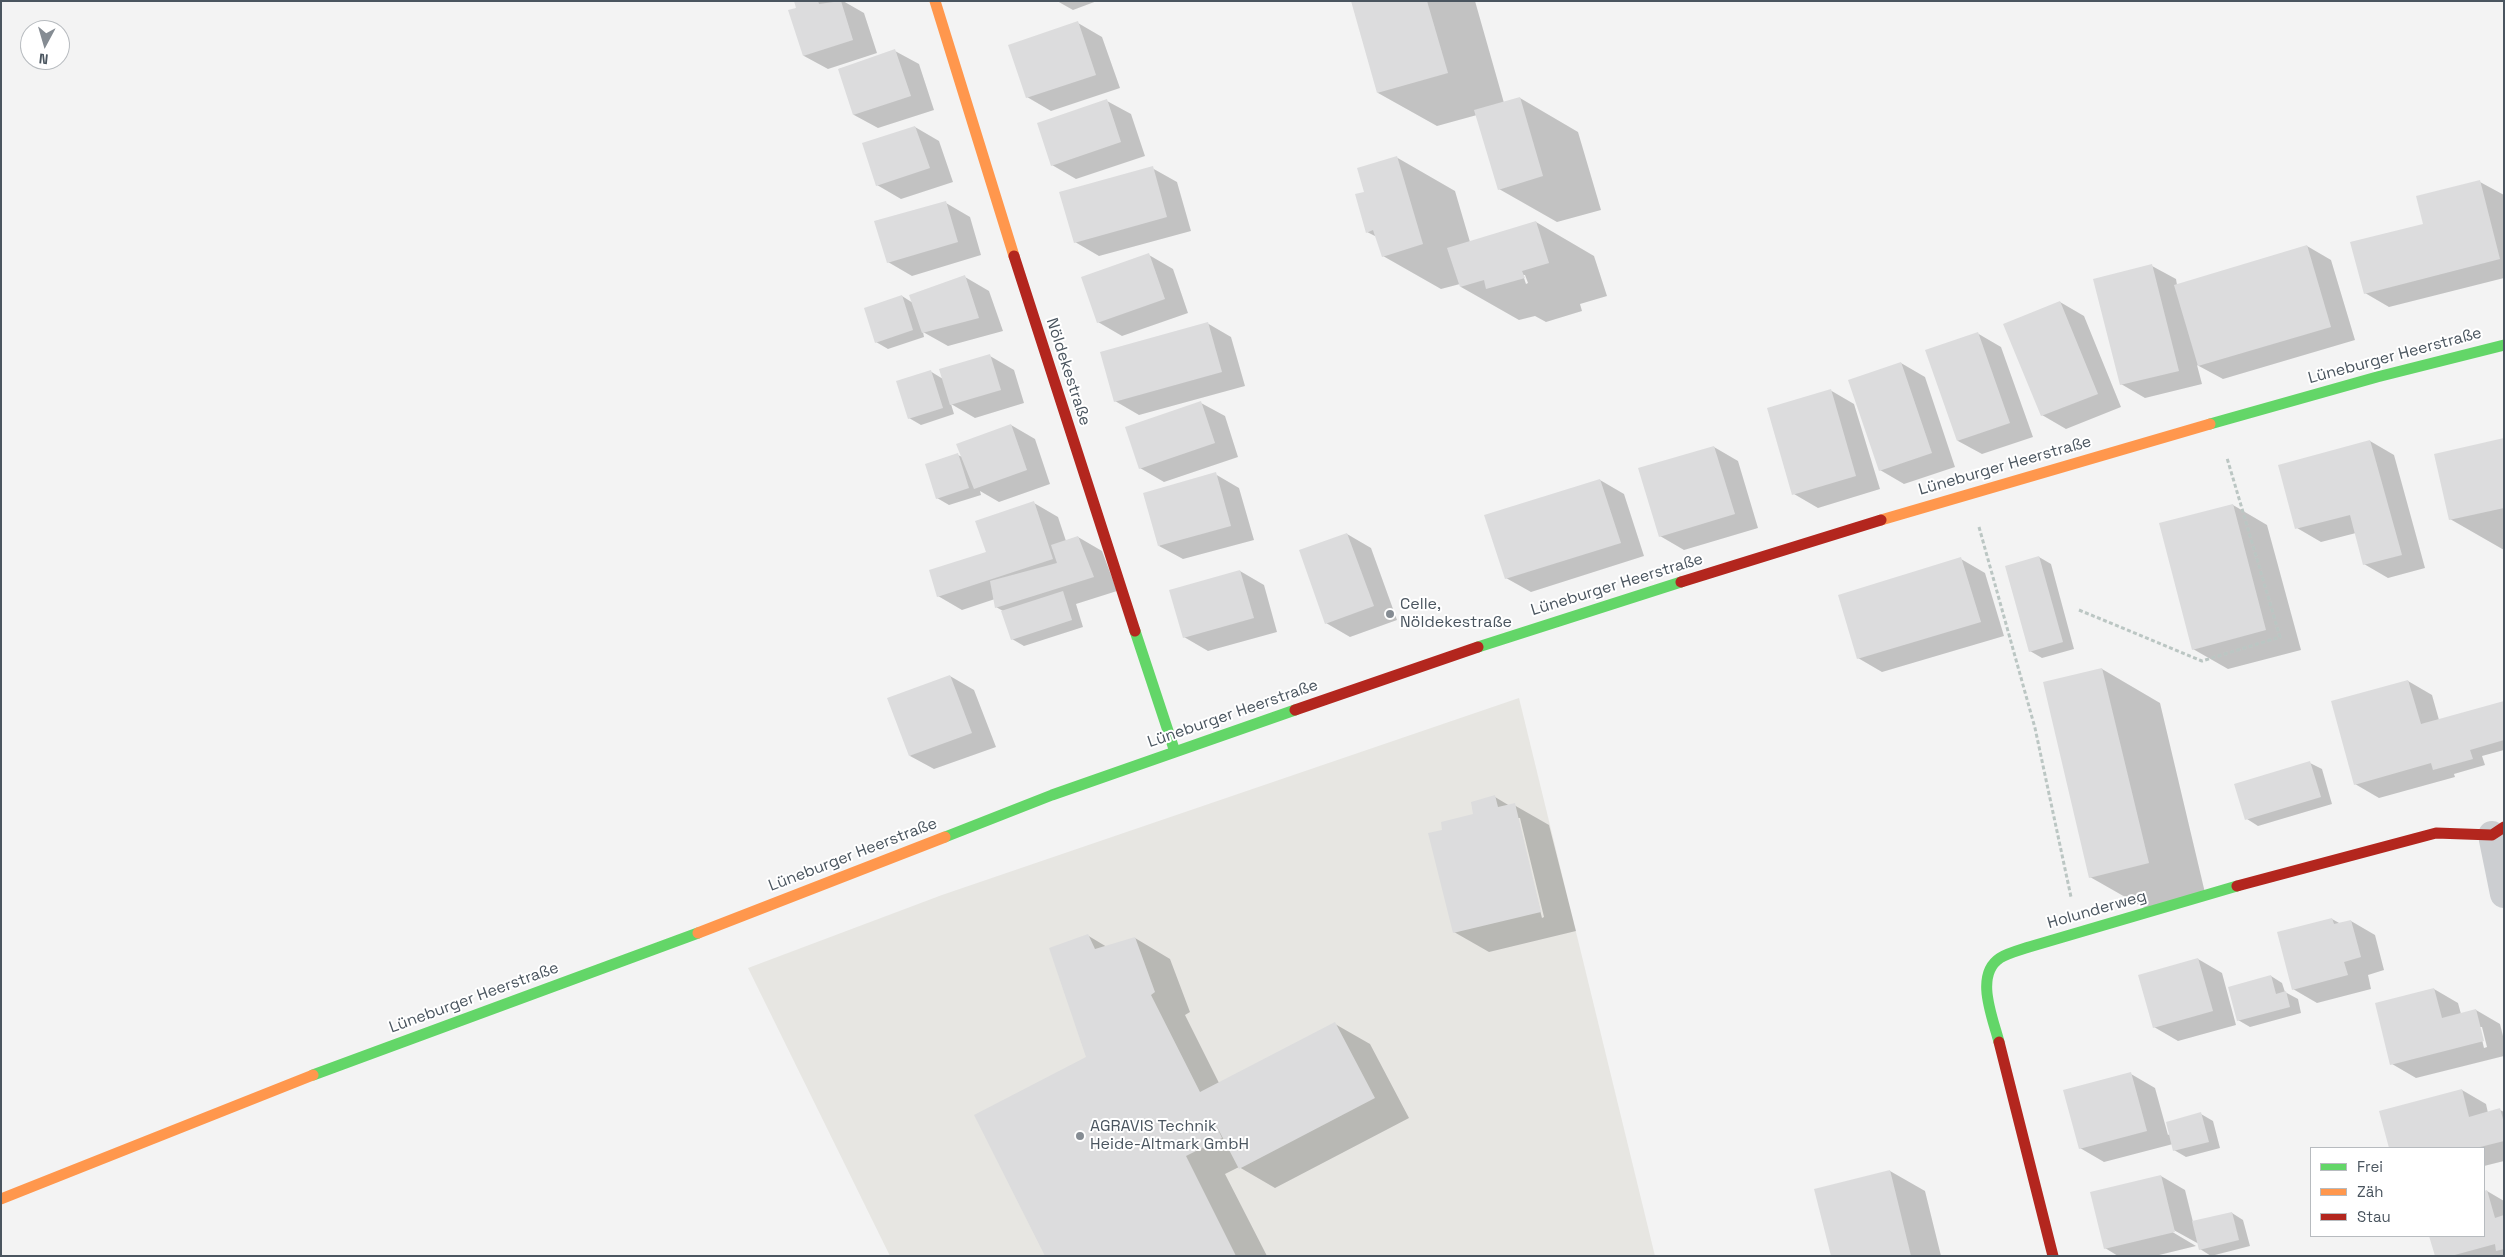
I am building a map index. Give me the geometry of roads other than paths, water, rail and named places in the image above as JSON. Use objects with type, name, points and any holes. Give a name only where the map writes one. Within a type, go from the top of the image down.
[{"type":"main road","name":"Nöldekestraße","points":[[935,1],[1034,320],[1175,752]]},
{"type":"main road","name":"Lüneburger Heerstraße","points":[[1,1199],[337,1065],[601,970],[1052,795],[1526,630],[1969,493],[2377,376],[2504,345]]},
{"type":"main road","name":"Holunderweg","points":[[2052,1256],[1991,1017],[1987,982],[1990,968],[2000,958],[2079,932],[2436,832],[2498,831]]},
{"type":"street","points":[[2498,831],[2504,894]]},
{"type":"place","name":"Celle, Nöldekestraße","points":[[1390,614]]},
{"type":"place","name":"AGRAVIS Technik Heide-Altmark GmbH","points":[[1080,1136]]}]
